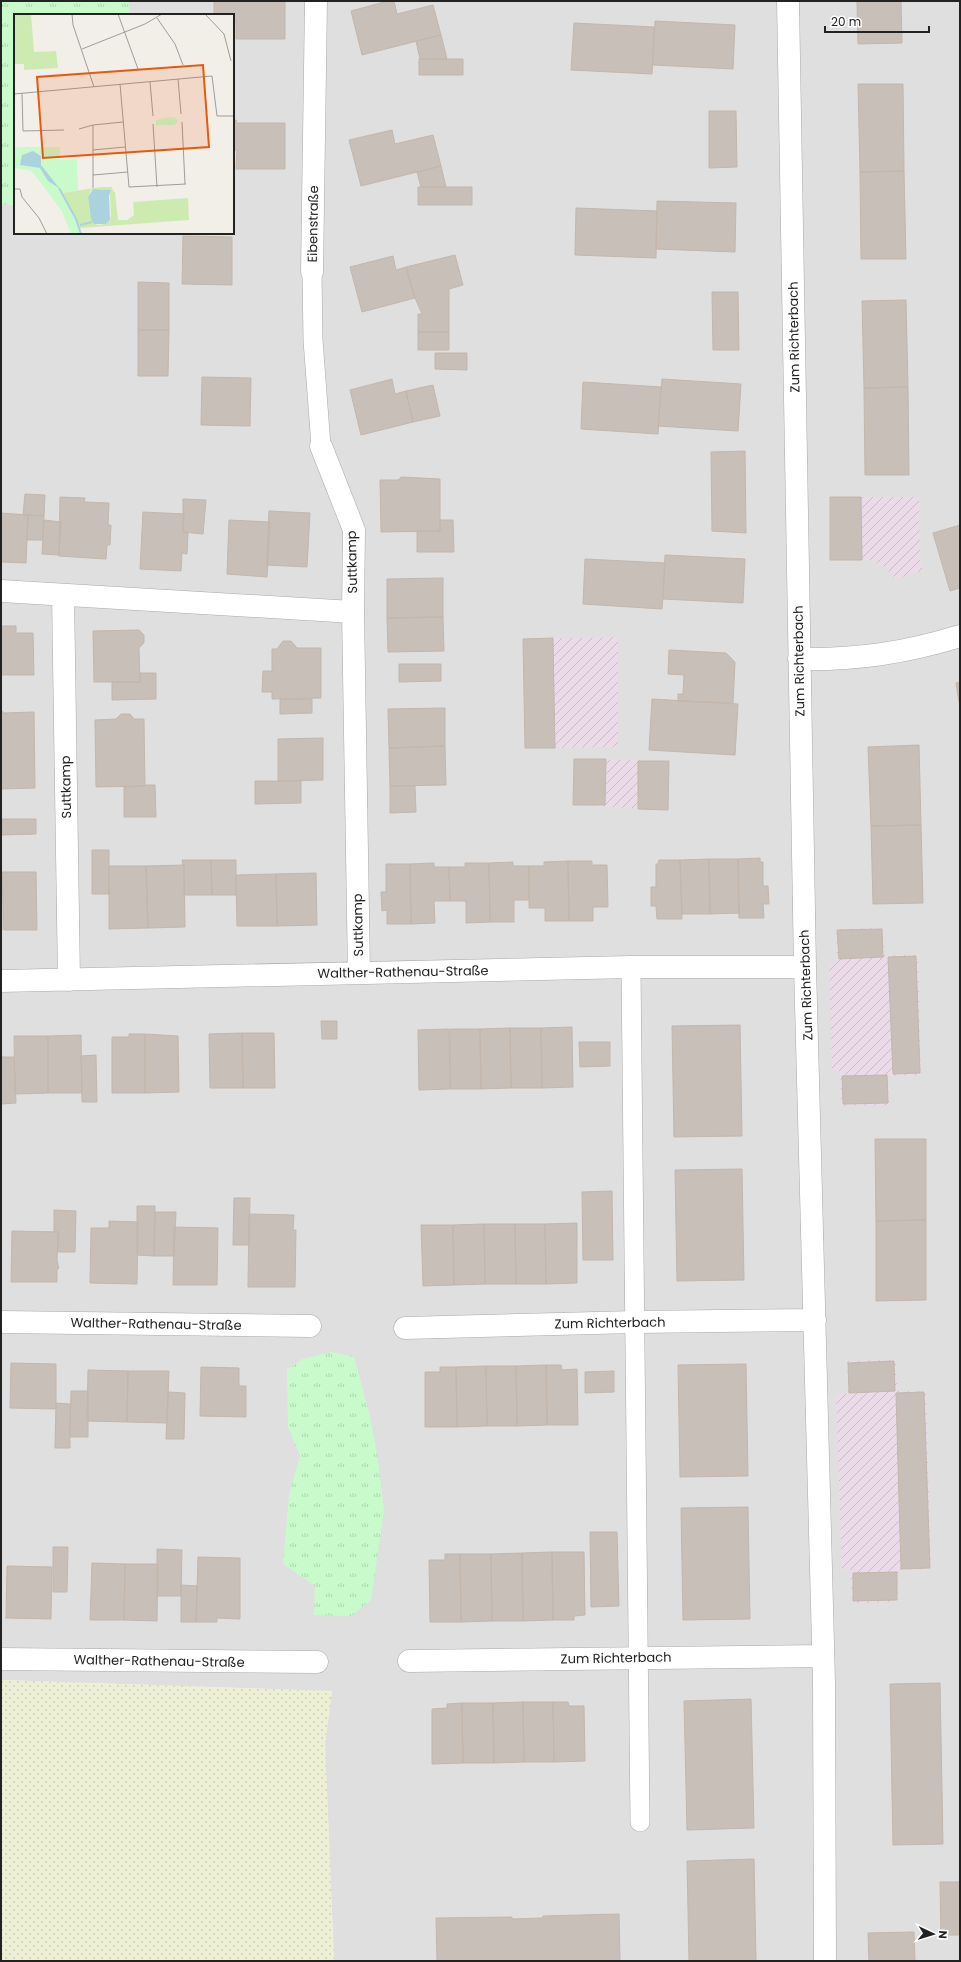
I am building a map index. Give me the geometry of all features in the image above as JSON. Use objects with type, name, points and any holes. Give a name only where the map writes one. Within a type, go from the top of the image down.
[{"type":"street","name":"Eibenstraße","points":[[312,272],[316,1]]},
{"type":"street","name":"Zum Richterbach","points":[[788,1],[805,968],[823,1656],[825,1961]]},
{"type":"street","name":"Suttkamp","points":[[320,446],[354,530],[353,612],[359,973]]},
{"type":"street","name":"Suttkamp","points":[[1,591],[353,612]]},
{"type":"street","name":"Suttkamp","points":[[63,594],[69,980]]},
{"type":"street","points":[[799,659],[864,657],[928,646],[960,636]]},
{"type":"street","name":"Walther-Rathenau-Straße","points":[[1,981],[631,968],[805,968]]},
{"type":"street","name":"Zum Richterbach","points":[[405,1328],[636,1322],[815,1320]]},
{"type":"street","name":"Walther-Rathenau-Straße","points":[[1,1322],[310,1326]]},
{"type":"street","name":"Zum Richterbach","points":[[409,1661],[823,1656]]},
{"type":"street","name":"Walther-Rathenau-Straße","points":[[1,1659],[317,1662]]},
{"type":"lane","name":"Eibenstraße","points":[[312,272],[313,340],[320,446]]},
{"type":"lane","points":[[631,968],[636,1322],[640,1822]]},
{"type":"shaded area","points":[[129,1],[960,1],[960,1961],[334,1961],[325,1744],[332,1691],[1,1680],[1,204],[14,205],[14,234],[234,234],[234,14],[129,14]]},
{"type":"shaded area","points":[[830,497],[919,497],[920,560],[923,570],[896,579],[883,566],[873,560],[830,560]]},
{"type":"shaded area","points":[[618,637],[618,747],[525,748],[523,639]]},
{"type":"shaded area","points":[[574,759],[669,761],[668,810],[573,805]]},
{"type":"shaded area","points":[[883,928],[884,955],[918,955],[921,1075],[888,1076],[889,1105],[841,1106],[840,1071],[832,1071],[829,963],[837,962],[836,929]]},
{"type":"shaded area","points":[[896,1360],[897,1391],[926,1391],[931,1569],[898,1570],[898,1602],[852,1603],[850,1570],[842,1570],[836,1394],[848,1394],[847,1361]]},
{"type":"green space","points":[[1,1],[129,1],[129,14],[14,14],[14,205],[1,204]]},
{"type":"green space","points":[[331,1352],[354,1357],[369,1412],[377,1453],[384,1511],[371,1600],[351,1616],[314,1615],[315,1586],[283,1564],[289,1495],[300,1456],[288,1427],[287,1370],[302,1359]]},
{"type":"green space","points":[[1,1680],[332,1691],[325,1744],[334,1961],[1,1961]]},
{"type":"building","points":[[214,1],[285,1],[285,39],[236,39],[236,21],[234,21],[234,14],[214,14]]},
{"type":"building","points":[[388,1],[394,1],[397,14],[433,5],[441,35],[362,55],[351,11]]},
{"type":"building","points":[[857,1],[901,1],[902,43],[858,44]]},
{"type":"building","points":[[655,21],[735,25],[733,69],[653,65]]},
{"type":"building","points":[[574,23],[654,27],[652,74],[571,70]]},
{"type":"building","points":[[441,35],[447,59],[420,59],[416,41]]},
{"type":"building","points":[[419,59],[463,59],[463,75],[419,75]]},
{"type":"building","points":[[858,84],[903,84],[904,171],[860,172]]},
{"type":"building","points":[[709,111],[736,111],[737,167],[709,168]]},
{"type":"building","points":[[234,120],[236,120],[237,123],[285,123],[285,169],[236,169],[237,150],[234,150]]},
{"type":"building","points":[[392,130],[395,144],[433,135],[441,166],[361,186],[349,140]]},
{"type":"building","points":[[441,166],[446,187],[421,187],[417,172]]},
{"type":"building","points":[[904,171],[906,259],[861,259],[860,172]]},
{"type":"building","points":[[418,187],[472,187],[472,205],[418,205]]},
{"type":"building","points":[[657,201],[736,203],[735,252],[656,249]]},
{"type":"building","points":[[576,208],[657,211],[656,258],[575,255]]},
{"type":"building","points":[[183,236],[232,237],[232,285],[182,284]]},
{"type":"building","points":[[455,255],[463,285],[449,289],[449,332],[418,332],[418,314],[422,314],[415,298],[406,267]]},
{"type":"building","points":[[393,256],[396,270],[406,267],[415,298],[362,312],[350,267]]},
{"type":"building","points":[[138,282],[169,283],[169,330],[138,330]]},
{"type":"building","points":[[712,292],[738,292],[739,350],[713,350]]},
{"type":"building","points":[[906,300],[908,387],[864,388],[862,301]]},
{"type":"building","points":[[138,330],[169,330],[168,376],[138,376]]},
{"type":"building","points":[[418,332],[449,332],[449,350],[418,350]]},
{"type":"building","points":[[435,353],[467,353],[467,370],[435,369]]},
{"type":"building","points":[[202,377],[251,378],[250,426],[201,425]]},
{"type":"building","points":[[392,379],[395,394],[406,391],[413,422],[361,435],[350,390]]},
{"type":"building","points":[[662,379],[741,384],[738,431],[658,426]]},
{"type":"building","points":[[583,382],[661,387],[658,434],[581,429]]},
{"type":"building","points":[[433,385],[440,416],[413,422],[406,391]]},
{"type":"building","points":[[908,387],[909,475],[865,475],[864,388]]},
{"type":"building","points":[[745,451],[746,533],[712,531],[711,452]]},
{"type":"building","points":[[401,477],[440,479],[440,531],[381,532],[380,480],[398,480]]},
{"type":"building","points":[[25,494],[45,495],[44,516],[23,515]]},
{"type":"building","points":[[60,497],[85,498],[84,502],[109,503],[108,525],[111,525],[110,545],[107,545],[106,559],[59,556]]},
{"type":"building","points":[[830,497],[861,497],[862,560],[830,560]]},
{"type":"building","points":[[183,499],[206,500],[203,534],[183,532]]},
{"type":"building","points":[[269,511],[310,513],[307,567],[267,565]]},
{"type":"building","points":[[143,512],[184,514],[183,532],[188,533],[187,554],[182,553],[181,571],[140,569]]},
{"type":"building","points":[[1,513],[28,515],[26,563],[1,562]]},
{"type":"building","points":[[28,515],[44,516],[42,540],[27,540]]},
{"type":"building","points":[[44,520],[61,522],[59,555],[42,554]]},
{"type":"building","points":[[229,520],[270,522],[267,577],[227,574]]},
{"type":"building","points":[[440,520],[453,520],[454,552],[417,552],[417,531],[440,531]]},
{"type":"building","points":[[960,525],[960,588],[950,591],[933,533]]},
{"type":"building","points":[[665,555],[745,559],[743,603],[663,599]]},
{"type":"building","points":[[585,559],[665,563],[662,609],[583,604]]},
{"type":"building","points":[[443,578],[443,617],[387,618],[387,579]]},
{"type":"building","points":[[443,617],[444,651],[388,652],[387,618]]},
{"type":"building","points":[[1,626],[16,626],[16,633],[33,633],[34,675],[1,675]]},
{"type":"building","points":[[139,630],[144,635],[144,643],[139,648],[140,682],[94,682],[93,631]]},
{"type":"building","points":[[553,638],[555,748],[525,748],[523,639]]},
{"type":"building","points":[[283,641],[291,641],[297,648],[321,648],[321,698],[272,699],[272,692],[262,692],[263,671],[272,671],[272,649],[277,649]]},
{"type":"building","points":[[669,650],[726,653],[735,662],[733,703],[678,701],[678,694],[683,694],[684,675],[668,674]]},
{"type":"building","points":[[399,664],[441,664],[441,681],[399,682]]},
{"type":"building","points":[[140,673],[156,673],[156,699],[112,700],[112,682],[140,682]]},
{"type":"building","points":[[960,682],[960,708],[956,683]]},
{"type":"building","points":[[280,699],[312,699],[312,713],[280,714]]},
{"type":"building","points":[[652,699],[738,704],[735,755],[649,750]]},
{"type":"building","points":[[445,708],[445,746],[389,748],[388,709]]},
{"type":"building","points":[[1,710],[4,713],[34,712],[35,788],[1,789]]},
{"type":"building","points":[[121,714],[130,714],[134,719],[144,719],[145,786],[96,787],[95,720],[116,719]]},
{"type":"building","points":[[323,738],[323,780],[278,781],[278,739]]},
{"type":"building","points":[[919,745],[921,825],[871,826],[868,747]]},
{"type":"building","points":[[445,746],[446,785],[390,786],[389,748]]},
{"type":"building","points":[[574,759],[606,759],[605,805],[573,805]]},
{"type":"building","points":[[638,761],[669,761],[668,810],[638,809]]},
{"type":"building","points":[[255,781],[301,781],[301,803],[255,804]]},
{"type":"building","points":[[155,785],[156,817],[124,817],[124,787]]},
{"type":"building","points":[[390,786],[415,786],[416,812],[390,813]]},
{"type":"building","points":[[2,819],[36,819],[36,834],[2,835]]},
{"type":"building","points":[[921,825],[923,903],[873,904],[871,826]]},
{"type":"building","points":[[92,850],[109,850],[109,894],[92,894]]},
{"type":"building","points":[[760,858],[760,862],[763,862],[763,886],[768,886],[769,904],[763,904],[764,918],[739,918],[738,859]]},
{"type":"building","points":[[709,859],[738,859],[739,913],[710,914]]},
{"type":"building","points":[[709,859],[710,914],[682,914],[680,860]]},
{"type":"building","points":[[182,860],[211,860],[212,895],[184,895],[184,865]]},
{"type":"building","points":[[211,860],[236,860],[236,895],[212,895]]},
{"type":"building","points":[[659,860],[680,860],[682,919],[657,919],[656,906],[651,906],[651,887],[656,887],[656,864],[658,864]]},
{"type":"building","points":[[568,861],[592,861],[592,865],[607,865],[608,907],[593,907],[593,921],[569,921]]},
{"type":"building","points":[[568,861],[569,921],[545,921],[545,908],[529,908],[529,866],[544,866],[544,862]]},
{"type":"building","points":[[513,862],[513,866],[529,866],[529,900],[514,900],[514,922],[490,922],[489,863]]},
{"type":"building","points":[[434,863],[434,867],[449,867],[450,901],[434,901],[435,923],[411,924],[410,864]]},
{"type":"building","points":[[465,863],[489,863],[490,922],[466,923],[466,901],[450,901],[449,867],[465,867]]},
{"type":"building","points":[[386,864],[410,864],[411,924],[387,924],[387,910],[382,911],[381,892],[386,892]]},
{"type":"building","points":[[184,865],[185,927],[148,928],[146,866]]},
{"type":"building","points":[[109,866],[146,866],[148,928],[109,929]]},
{"type":"building","points":[[2,872],[2,930],[1,917]]},
{"type":"building","points":[[2,872],[36,872],[37,930],[4,930]]},
{"type":"building","points":[[316,873],[317,925],[277,926],[276,874]]},
{"type":"building","points":[[276,874],[277,926],[237,926],[236,875]]},
{"type":"building","points":[[882,929],[883,957],[839,959],[837,930]]},
{"type":"building","points":[[916,956],[920,1073],[893,1074],[888,957]]},
{"type":"building","points":[[321,1021],[337,1021],[337,1039],[322,1039]]},
{"type":"building","points":[[740,1025],[742,1136],[674,1137],[672,1026]]},
{"type":"building","points":[[572,1027],[573,1087],[542,1088],[541,1028]]},
{"type":"building","points":[[510,1028],[541,1028],[542,1088],[511,1088]]},
{"type":"building","points":[[510,1028],[511,1088],[481,1089],[480,1029]]},
{"type":"building","points":[[449,1029],[450,1089],[419,1090],[418,1030]]},
{"type":"building","points":[[450,1029],[480,1029],[481,1089],[450,1089]]},
{"type":"building","points":[[242,1033],[274,1033],[275,1088],[243,1088]]},
{"type":"building","points":[[242,1033],[243,1088],[210,1088],[209,1034]]},
{"type":"building","points":[[129,1034],[145,1034],[145,1093],[112,1093],[112,1037],[129,1037]]},
{"type":"building","points":[[145,1034],[178,1036],[179,1092],[145,1093]]},
{"type":"building","points":[[81,1035],[82,1093],[48,1093],[48,1036]]},
{"type":"building","points":[[14,1036],[48,1036],[48,1093],[15,1094]]},
{"type":"building","points":[[579,1042],[610,1042],[610,1066],[580,1067]]},
{"type":"building","points":[[96,1055],[97,1102],[82,1102],[81,1056]]},
{"type":"building","points":[[1,1057],[14,1057],[16,1103],[1,1104]]},
{"type":"building","points":[[887,1075],[888,1103],[843,1104],[842,1076]]},
{"type":"building","points":[[875,1139],[926,1139],[926,1220],[876,1221]]},
{"type":"building","points":[[742,1169],[744,1280],[677,1281],[675,1170]]},
{"type":"building","points":[[612,1191],[613,1260],[583,1260],[582,1192]]},
{"type":"building","points":[[234,1198],[250,1198],[249,1245],[233,1245]]},
{"type":"building","points":[[137,1206],[155,1206],[154,1256],[137,1255]]},
{"type":"building","points":[[54,1210],[76,1211],[75,1252],[58,1252],[58,1232],[54,1232]]},
{"type":"building","points":[[155,1212],[176,1212],[174,1256],[154,1256]]},
{"type":"building","points":[[249,1214],[294,1215],[293,1230],[296,1230],[295,1287],[248,1287]]},
{"type":"building","points":[[926,1220],[926,1300],[876,1301],[876,1221]]},
{"type":"building","points":[[109,1221],[138,1222],[137,1284],[90,1283],[91,1228],[109,1228]]},
{"type":"building","points":[[577,1223],[577,1283],[546,1284],[545,1224]]},
{"type":"building","points":[[484,1224],[485,1284],[454,1285],[453,1225]]},
{"type":"building","points":[[484,1224],[515,1224],[516,1284],[485,1284]]},
{"type":"building","points":[[515,1224],[545,1224],[546,1284],[516,1284]]},
{"type":"building","points":[[421,1225],[453,1225],[454,1285],[423,1286]]},
{"type":"building","points":[[174,1227],[218,1228],[217,1285],[173,1285]]},
{"type":"building","points":[[12,1231],[58,1232],[57,1261],[59,1268],[57,1270],[57,1282],[11,1282]]},
{"type":"building","points":[[894,1361],[895,1391],[849,1393],[848,1363]]},
{"type":"building","points":[[11,1363],[56,1364],[56,1409],[10,1408]]},
{"type":"building","points":[[746,1364],[748,1476],[680,1477],[678,1365]]},
{"type":"building","points":[[546,1365],[561,1365],[562,1370],[577,1369],[578,1425],[547,1425]]},
{"type":"building","points":[[546,1365],[547,1425],[517,1426],[516,1366]]},
{"type":"building","points":[[486,1366],[516,1366],[517,1426],[487,1426]]},
{"type":"building","points":[[486,1366],[487,1426],[457,1427],[456,1367]]},
{"type":"building","points":[[201,1367],[239,1368],[239,1386],[246,1386],[246,1417],[200,1416]]},
{"type":"building","points":[[440,1367],[456,1367],[457,1427],[425,1427],[425,1372],[440,1372]]},
{"type":"building","points":[[88,1370],[128,1371],[127,1422],[87,1421]]},
{"type":"building","points":[[128,1371],[169,1371],[167,1423],[127,1422]]},
{"type":"building","points":[[614,1371],[614,1392],[585,1393],[585,1372]]},
{"type":"building","points":[[71,1391],[88,1391],[88,1437],[70,1437]]},
{"type":"building","points":[[168,1392],[185,1393],[184,1439],[166,1439]]},
{"type":"building","points":[[924,1392],[930,1568],[901,1569],[896,1393]]},
{"type":"building","points":[[56,1403],[70,1404],[70,1448],[55,1448]]},
{"type":"building","points":[[748,1507],[750,1619],[683,1620],[681,1508]]},
{"type":"building","points":[[590,1532],[617,1532],[619,1606],[591,1607]]},
{"type":"building","points":[[53,1547],[68,1547],[67,1592],[53,1592]]},
{"type":"building","points":[[157,1549],[182,1550],[181,1596],[157,1596]]},
{"type":"building","points":[[552,1552],[553,1620],[523,1621],[522,1553]]},
{"type":"building","points":[[552,1552],[584,1552],[585,1615],[574,1616],[574,1620],[553,1620]]},
{"type":"building","points":[[522,1553],[523,1621],[492,1621],[491,1554]]},
{"type":"building","points":[[445,1554],[460,1554],[461,1622],[430,1622],[429,1560],[445,1560]]},
{"type":"building","points":[[460,1554],[491,1554],[492,1621],[461,1622]]},
{"type":"building","points":[[198,1557],[240,1558],[240,1619],[217,1618],[217,1622],[196,1622]]},
{"type":"building","points":[[92,1563],[125,1564],[124,1620],[90,1620]]},
{"type":"building","points":[[125,1564],[158,1564],[157,1621],[124,1620]]},
{"type":"building","points":[[7,1566],[52,1567],[51,1619],[6,1618]]},
{"type":"building","points":[[897,1572],[897,1600],[853,1601],[853,1573]]},
{"type":"building","points":[[181,1585],[197,1586],[196,1622],[181,1622]]},
{"type":"building","points":[[940,1683],[943,1844],[893,1845],[890,1684]]},
{"type":"building","points":[[751,1699],[754,1828],[687,1830],[684,1701]]},
{"type":"building","points":[[523,1702],[553,1702],[554,1762],[524,1762]]},
{"type":"building","points":[[523,1702],[524,1762],[494,1763],[493,1703]]},
{"type":"building","points":[[553,1702],[568,1702],[569,1706],[584,1706],[585,1761],[554,1762]]},
{"type":"building","points":[[462,1703],[493,1703],[494,1763],[463,1763]]},
{"type":"building","points":[[462,1703],[463,1763],[432,1764],[432,1709],[447,1708],[447,1704]]},
{"type":"building","points":[[754,1859],[756,1961],[689,1961],[687,1861]]},
{"type":"building","points":[[940,1882],[960,1882],[960,1935],[941,1935]]},
{"type":"building","points":[[619,1914],[620,1961],[437,1961],[436,1918],[512,1917],[512,1919],[543,1918],[543,1916]]},
{"type":"building","points":[[914,1932],[915,1961],[869,1961],[868,1933]]}]
